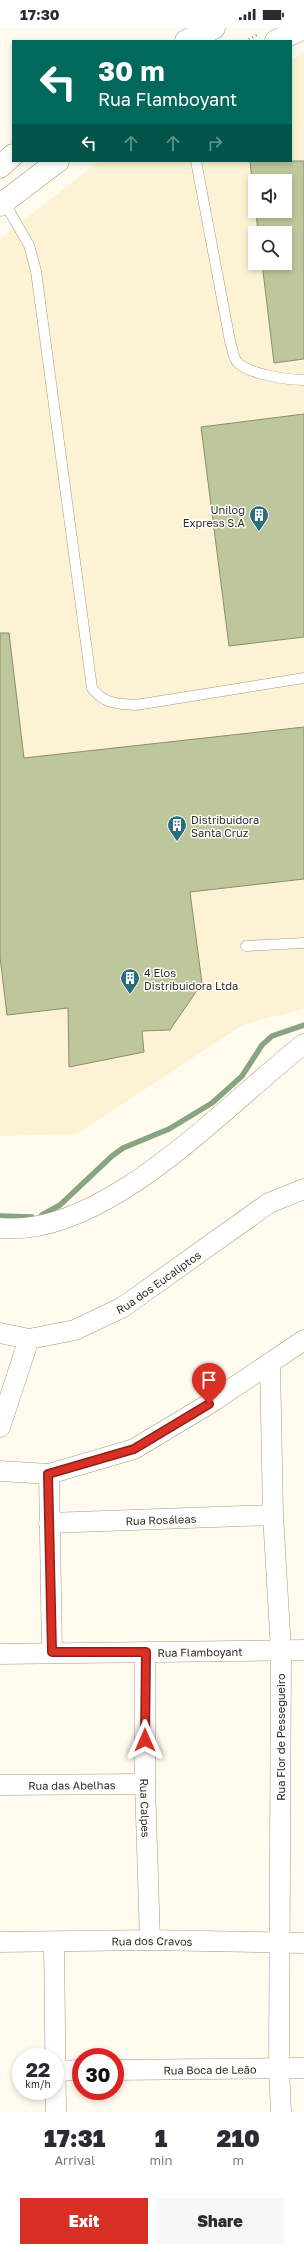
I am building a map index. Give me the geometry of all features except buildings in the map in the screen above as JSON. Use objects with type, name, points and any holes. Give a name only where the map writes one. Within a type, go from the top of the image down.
[{"type":"main road","points":[[188,40],[214,28]]},
{"type":"main road","points":[[278,40],[304,28]]},
{"type":"main road","points":[[0,167],[12,156]]},
{"type":"main road","points":[[2,204],[57,162]]},
{"type":"street","points":[[0,1228],[33,1227],[83,1212],[126,1188],[186,1143],[304,1044]]},
{"type":"street","name":"Rua dos Eucaliptos","points":[[0,1332],[28,1339],[75,1330],[123,1307],[269,1203],[304,1189]]},
{"type":"street","points":[[0,1427],[28,1339]]},
{"type":"street","points":[[0,1471],[48,1474],[134,1449],[209,1404],[304,1340]]},
{"type":"street","name":"Rua Flor de Pessegueiro","points":[[270,1363],[273,1515],[281,1650],[279,2069],[281,2112]]},
{"type":"street","points":[[48,1474],[52,1652]]},
{"type":"street","name":"Rua Rosáleas","points":[[49,1522],[273,1515]]},
{"type":"street","name":"Rua Flamboyant","points":[[0,1654],[52,1652],[304,1650]]},
{"type":"street","name":"Rua Calpes","points":[[146,1652],[145,1784],[150,1940]]},
{"type":"street","name":"Rua das Abelhas","points":[[0,1785],[145,1784]]},
{"type":"street","name":"Rua dos Cravos","points":[[0,1942],[150,1940],[304,1943]]},
{"type":"street","points":[[54,1942],[56,2048]]},
{"type":"street","name":"Rua Boca de Leão","points":[[124,2070],[304,2068]]},
{"type":"street","points":[[56,2100],[56,2112]]},
{"type":"lane","points":[[196,162],[230,341],[237,361],[248,370],[294,380],[304,380]]},
{"type":"lane","points":[[2,204],[29,245],[36,271],[92,688],[98,696],[110,704],[136,705],[304,678]]},
{"type":"lane","points":[[246,946],[304,943]]},
{"type":"shaded area","points":[[304,53],[304,1009],[244,1024],[77,1134],[0,1136],[0,239],[98,162],[292,162],[292,59]]},
{"type":"waterway","points":[[42,1215],[60,1205],[112,1156],[123,1148],[169,1129],[212,1103],[242,1076],[262,1045],[272,1036],[304,1025]]},
{"type":"waterway","points":[[0,1216],[32,1217]]},
{"type":"place","name":"Unilog Express S.A","points":[[259,532]]},
{"type":"place","name":"Distribuidora Santa Cruz","points":[[177,842]]},
{"type":"place","name":"4 Elos Distribuidora Ltda","points":[[130,995]]},
{"type":"route","points":[[145,1740],[146,1652],[52,1652],[48,1474],[134,1449],[209,1404]]}]
